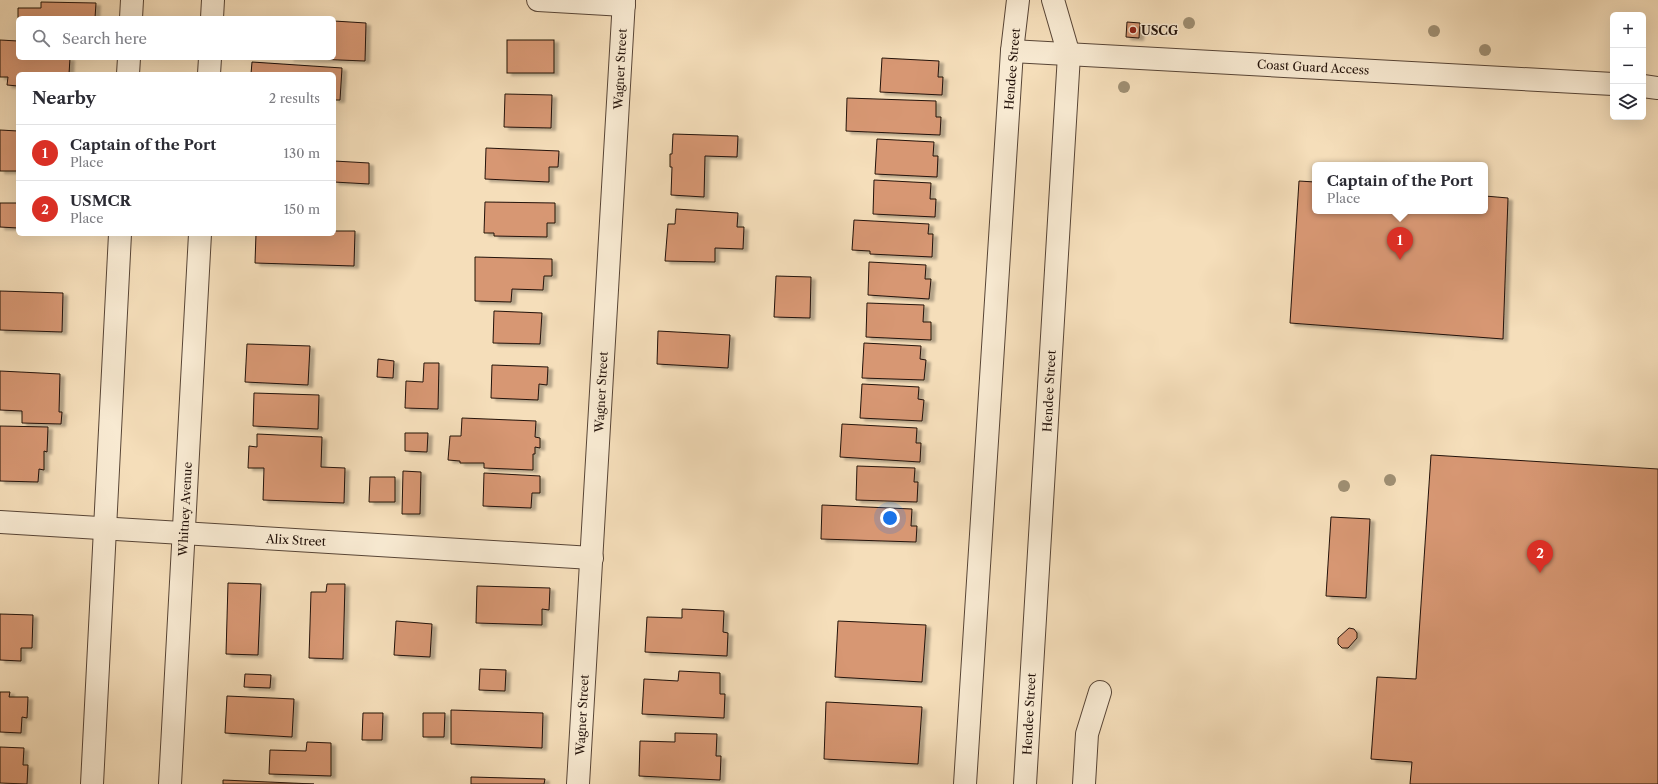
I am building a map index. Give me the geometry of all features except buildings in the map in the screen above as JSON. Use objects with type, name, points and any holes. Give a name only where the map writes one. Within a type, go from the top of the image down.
[{"type":"street","points":[[131,16],[132,0]]},
{"type":"street","points":[[212,16],[213,0]]},
{"type":"street","points":[[538,0],[624,2]]},
{"type":"street","name":"Hendee Street","points":[[965,784],[1012,51],[1018,0]]},
{"type":"street","name":"Hendee Street","points":[[1025,784],[1069,55],[1053,0]]},
{"type":"street","name":"Wagner Street","points":[[578,784],[624,2]]},
{"type":"street","name":"Coast Guard Access","points":[[1012,51],[1610,84]]},
{"type":"street","points":[[128,72],[129,60]]},
{"type":"street","points":[[209,72],[210,60]]},
{"type":"street","points":[[1646,86],[1658,88]]},
{"type":"street","points":[[92,784],[120,236]]},
{"type":"street","name":"Whitney Avenue","points":[[170,784],[200,236]]},
{"type":"street","name":"Alix Street","points":[[0,522],[592,558]]},
{"type":"street","points":[[1084,784],[1087,734],[1100,692]]},
{"type":"place","name":"USCG","points":[[1133,30]]},
{"type":"place","name":"Captain of the Port","points":[[1400,260]]},
{"type":"place","name":"USMCR","points":[[1540,573]]}]
